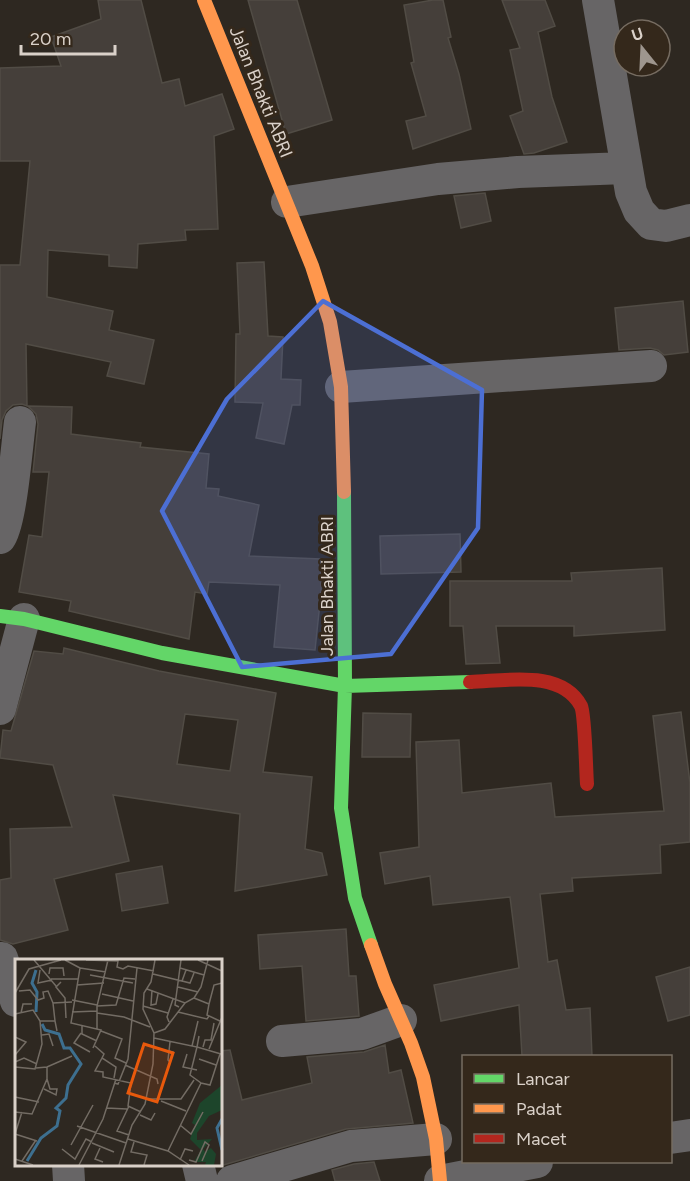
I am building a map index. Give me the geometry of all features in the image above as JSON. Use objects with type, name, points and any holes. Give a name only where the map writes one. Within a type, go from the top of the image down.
[{"type":"street","name":"Jalan Bhakti ABRI","points":[[204,0],[287,202],[312,266],[330,322],[341,387],[346,543],[341,808],[356,898],[385,984],[423,1077],[436,1139],[440,1181]]},
{"type":"street","points":[[598,0],[631,192],[639,211],[651,224],[666,226],[690,220]]},
{"type":"street","points":[[287,202],[438,179],[518,172],[626,168]]},
{"type":"street","points":[[341,387],[651,366]]},
{"type":"street","points":[[0,538],[9,518],[20,422]]},
{"type":"street","points":[[0,709],[12,617],[162,652],[345,686],[542,681],[565,687],[582,707],[587,784]]},
{"type":"street","points":[[1,954],[15,998]]},
{"type":"street","points":[[282,1041],[362,1034],[401,1020]]},
{"type":"street","points":[[672,1138],[690,1135]]},
{"type":"street","points":[[232,1181],[351,1146],[436,1139]]},
{"type":"street","points":[[440,1181],[527,1163]]},
{"type":"street","points":[[68,1166],[69,1181]]},
{"type":"street","points":[[198,1166],[202,1181]]},
{"type":"highlighted area","points":[[323,301],[482,390],[478,528],[391,654],[242,667],[162,511],[227,399]]},
{"type":"building","points":[[98,0],[141,0],[162,83],[179,79],[185,106],[222,94],[234,129],[214,136],[218,229],[185,230],[186,240],[138,244],[137,268],[109,266],[109,255],[48,250],[47,297],[113,311],[109,330],[154,340],[144,384],[107,376],[111,362],[26,344],[27,406],[13,405],[6,411],[2,420],[0,439],[0,265],[20,265],[30,161],[0,161],[0,68],[61,66],[51,37],[101,19]]},
{"type":"building","points":[[248,0],[297,0],[332,120],[286,134]]},
{"type":"building","points":[[443,0],[451,37],[448,38],[459,74],[471,129],[413,149],[406,121],[426,116],[411,63],[414,62],[404,5]]},
{"type":"building","points":[[502,0],[545,0],[555,26],[538,32],[552,97],[567,142],[534,153],[524,154],[510,116],[523,111],[510,50],[520,48]]},
{"type":"building","points":[[485,193],[491,221],[461,228],[454,196]]},
{"type":"building","points":[[264,262],[268,336],[283,337],[281,379],[301,380],[300,405],[292,405],[284,444],[256,438],[263,403],[235,402],[236,334],[240,334],[237,263]]},
{"type":"building","points":[[683,301],[688,352],[664,355],[650,348],[619,350],[615,308]]},
{"type":"building","points":[[28,406],[72,407],[71,434],[141,443],[140,447],[209,454],[206,488],[219,489],[218,496],[259,505],[249,556],[321,559],[321,593],[315,650],[274,647],[280,585],[209,582],[207,594],[195,592],[189,639],[69,611],[71,601],[19,592],[29,535],[42,537],[49,472],[33,472],[38,424],[36,414]]},
{"type":"building","points":[[460,534],[461,572],[381,574],[380,536]]},
{"type":"building","points":[[662,568],[665,630],[574,636],[574,626],[496,626],[500,663],[466,664],[463,626],[450,626],[450,581],[572,581],[571,573]]},
{"type":"building","points":[[64,648],[159,671],[276,693],[263,772],[312,777],[305,849],[322,853],[327,875],[235,891],[240,814],[113,795],[129,861],[54,879],[68,930],[13,944],[0,940],[0,880],[11,878],[10,829],[72,827],[53,765],[0,758],[3,730],[11,731],[34,651],[63,654]],"holes":[[[185,714],[238,720],[230,771],[177,764]]]},
{"type":"building","points":[[681,712],[690,783],[690,842],[660,845],[661,873],[572,878],[573,891],[540,894],[548,962],[557,960],[566,1010],[590,1008],[592,1055],[522,1055],[519,1005],[441,1021],[434,985],[519,968],[510,897],[433,905],[430,876],[385,884],[380,853],[419,847],[416,742],[459,740],[462,793],[551,783],[555,817],[664,811],[653,716]]},
{"type":"building","points":[[363,713],[411,714],[410,757],[362,757]]},
{"type":"building","points":[[162,866],[168,903],[122,911],[116,874]]},
{"type":"building","points":[[346,929],[349,976],[356,976],[359,1016],[306,1021],[302,966],[260,969],[258,935]]},
{"type":"building","points":[[690,967],[690,1015],[668,1021],[656,977]]},
{"type":"building","points":[[385,1045],[389,1073],[401,1070],[413,1123],[346,1129],[222,1165],[222,1051],[230,1050],[242,1100],[312,1083],[307,1057],[364,1052]]},
{"type":"building","points":[[374,1162],[380,1181],[335,1181],[332,1170]]},
{"type":"traffic: fast","points":[[344,492],[345,686],[341,808],[355,898],[371,945]]},
{"type":"traffic: fast","points":[[0,616],[24,619],[162,653],[345,686],[470,682]]},
{"type":"traffic: slow","points":[[204,0],[312,266],[330,322],[341,387],[344,492]]},
{"type":"traffic: slow","points":[[371,945],[423,1077],[436,1139],[440,1181]]},
{"type":"traffic: jam","points":[[470,682],[531,680],[560,686],[572,694],[582,711],[587,784]]}]
